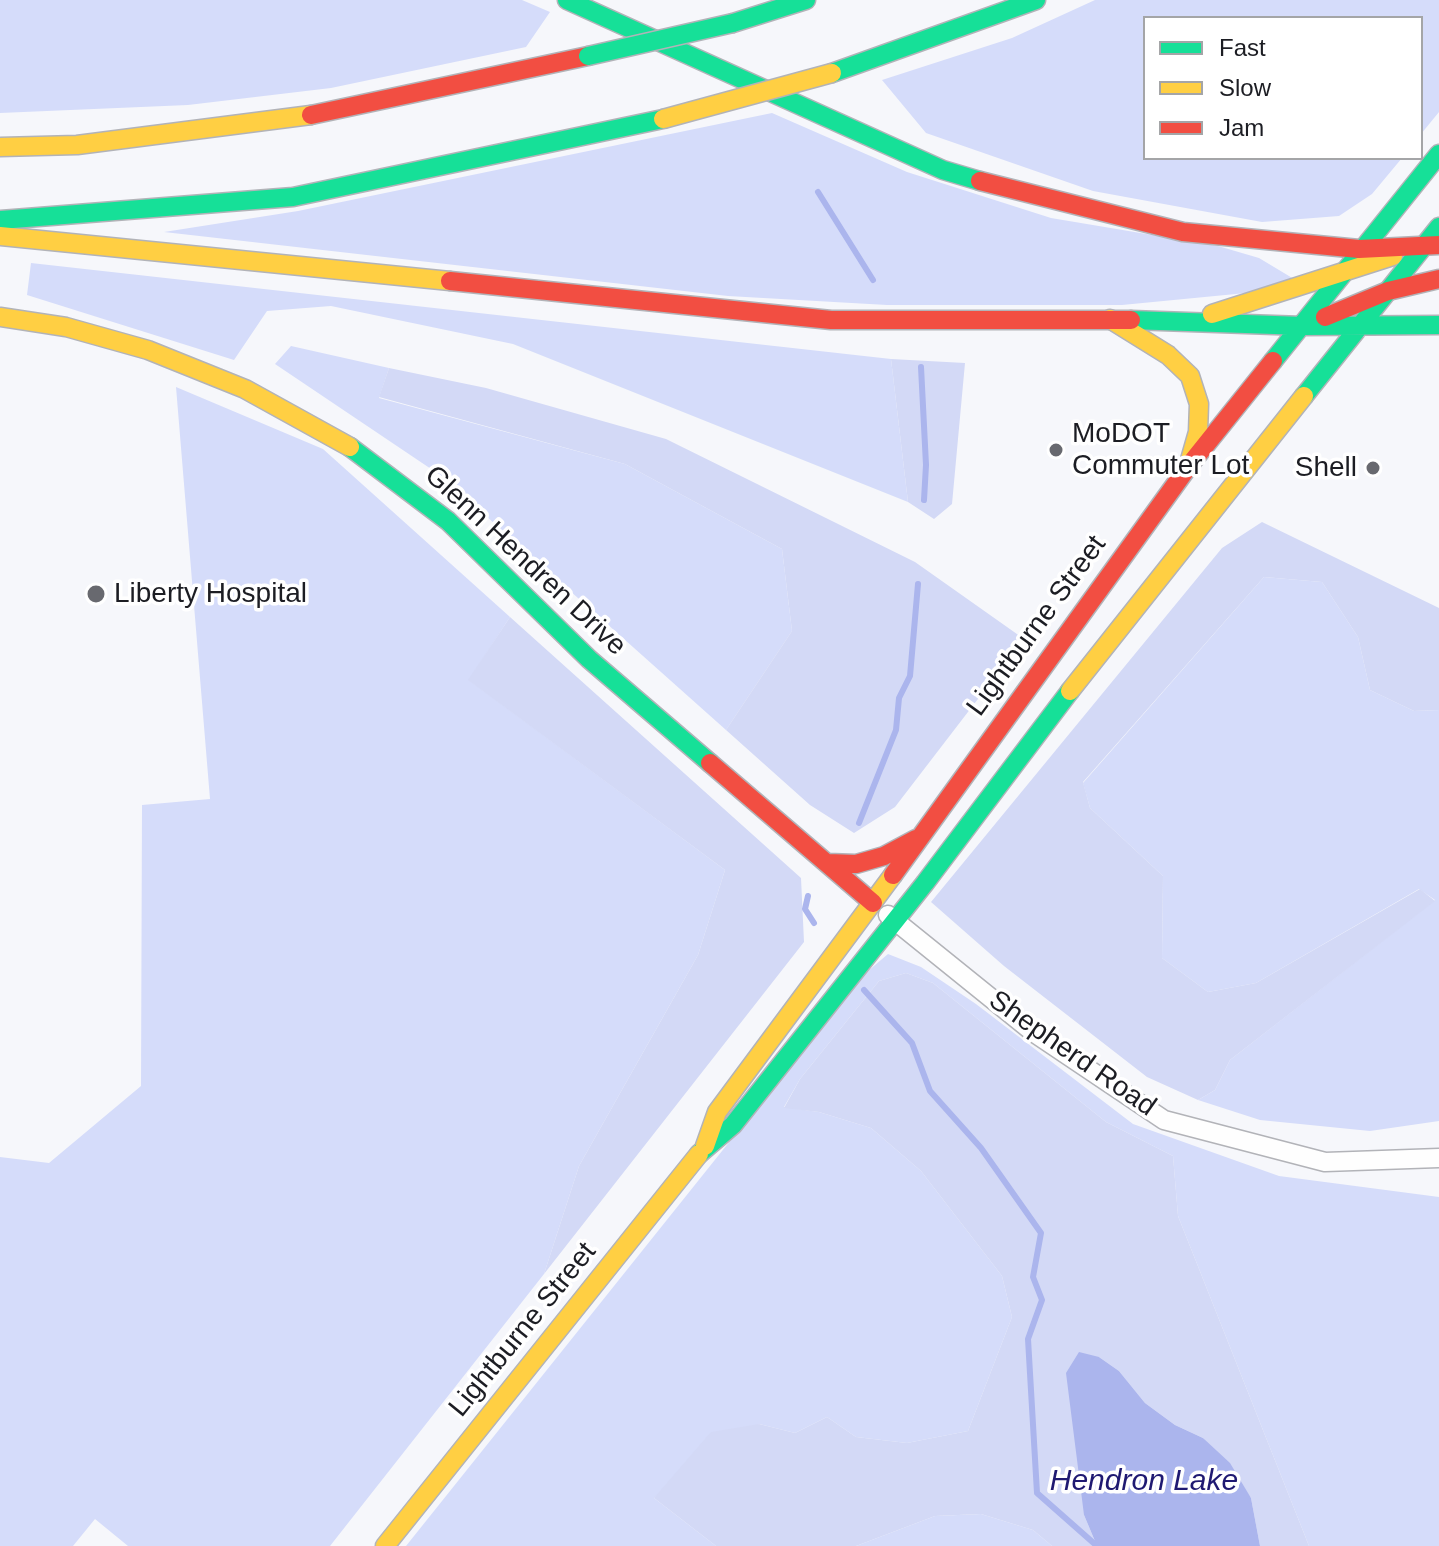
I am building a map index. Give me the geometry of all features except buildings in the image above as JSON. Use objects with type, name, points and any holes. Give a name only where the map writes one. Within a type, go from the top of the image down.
[{"type":"main road","points":[[567,0],[943,170],[1053,202],[1183,232],[1359,249],[1431,245]]},
{"type":"main road","points":[[0,147],[77,145],[302,117],[733,23],[806,0]]},
{"type":"main road","points":[[0,220],[293,197],[663,119],[832,73],[1036,0]]},
{"type":"main road","name":"Lightburne Street","points":[[704,1148],[717,1112],[873,903],[1188,467],[1303,326],[1359,249],[1439,154]]},
{"type":"main road","name":"Lightburne Street","points":[[385,1546],[704,1148],[733,1125],[895,920],[1101,650],[1388,291],[1431,245],[1439,227]]},
{"type":"main road","points":[[0,236],[831,320],[1110,319],[1303,326],[1364,323],[1439,325]]},
{"type":"main road","points":[[1190,320],[1431,245]]},
{"type":"main road","points":[[1303,326],[1388,291],[1439,279]]},
{"type":"main road","name":"Glenn Hendren Drive","points":[[0,317],[66,327],[148,350],[245,389],[340,439],[448,521],[589,659],[873,903]]},
{"type":"main road","points":[[1110,319],[1168,355],[1190,376],[1199,404],[1198,432],[1188,467]]},
{"type":"main road","points":[[828,863],[856,864],[884,856],[919,837]]},
{"type":"street","name":"Shepherd Road","points":[[873,903],[1033,1032],[1164,1120],[1325,1162],[1439,1158]]},
{"type":"shaded area","points":[[0,0],[522,0],[550,12],[526,47],[331,88],[188,105],[0,113]]},
{"type":"shaded area","points":[[1095,0],[1439,0],[1439,112],[1423,132],[1423,16],[1143,16],[1143,160],[1400,160],[1372,194],[1339,216],[1262,222],[1093,191],[926,133],[882,80],[1012,38]]},
{"type":"shaded area","points":[[772,113],[907,172],[1051,218],[1218,246],[1259,258],[1294,279],[1246,293],[1122,305],[887,305],[728,296],[164,232],[298,211]]},
{"type":"shaded area","points":[[31,263],[891,359],[908,502],[513,344],[331,306],[267,311],[234,360],[27,295]]},
{"type":"shaded area","points":[[291,346],[389,368],[379,398],[625,464],[782,549],[792,631],[726,730],[440,475],[275,364]]},
{"type":"shaded area","points":[[891,359],[965,363],[952,504],[934,519],[908,502]]},
{"type":"shaded area","points":[[389,368],[486,388],[666,439],[915,562],[1024,639],[895,807],[854,833],[810,805],[726,730],[792,631],[782,549],[625,464],[379,397]]},
{"type":"shaded area","points":[[176,387],[323,449],[510,617],[469,680],[725,870],[698,955],[579,1166],[544,1274],[330,1546],[128,1546],[95,1519],[73,1546],[0,1546],[0,1157],[49,1163],[141,1086],[142,805],[210,799]]},
{"type":"shaded area","points":[[1262,522],[1439,608],[1439,710],[1414,711],[1370,690],[1358,637],[1322,582],[1264,577],[1083,782],[1090,808],[1163,876],[1162,958],[1208,992],[1256,983],[1420,889],[1435,901],[1230,1060],[1215,1090],[1198,1100],[1147,1077],[1004,966],[931,902],[1222,548]]},
{"type":"shaded area","points":[[1264,577],[1322,582],[1358,637],[1370,690],[1414,711],[1439,710],[1439,1121],[1370,1131],[1260,1120],[1198,1100],[1215,1090],[1230,1060],[1435,900],[1419,889],[1256,983],[1208,992],[1162,958],[1163,876],[1090,808],[1083,783]]},
{"type":"shaded area","points":[[510,617],[801,878],[804,942],[544,1274],[579,1166],[698,955],[725,870],[468,680]]},
{"type":"shaded area","points":[[888,954],[921,967],[976,1004],[1133,1124],[1279,1176],[1439,1197],[1439,1546],[1309,1546],[1178,1216],[1173,1156],[1106,1122],[933,983],[906,973],[879,981],[800,1079],[784,1107],[819,1112],[871,1128],[921,1171],[1002,1276],[1012,1317],[968,1431],[907,1443],[856,1437],[827,1417],[795,1433],[759,1424],[654,1498],[716,1546],[406,1546],[862,976]]},
{"type":"shaded area","points":[[906,973],[933,983],[1106,1122],[1173,1156],[1178,1216],[1309,1546],[1260,1546],[1251,1498],[1203,1438],[1175,1425],[1145,1403],[1119,1371],[1099,1357],[1084,1515],[1097,1546],[1052,1546],[1033,1530],[981,1514],[935,1516],[856,1546],[716,1546],[654,1498],[711,1432],[759,1424],[795,1433],[827,1417],[856,1437],[907,1443],[968,1431],[1012,1317],[1002,1276],[921,1171],[871,1128],[819,1112],[784,1108],[800,1079],[879,981]]},
{"type":"shaded area","points":[[981,1514],[1033,1530],[1052,1546],[856,1546],[935,1516]]},
{"type":"water","name":"Hendron Lake","points":[[1079,1352],[1099,1357],[1119,1371],[1145,1403],[1175,1425],[1203,1438],[1230,1463],[1251,1498],[1260,1546],[1097,1546],[1084,1515],[1066,1373]]},
{"type":"waterway","points":[[818,192],[873,280]]},
{"type":"waterway","points":[[921,367],[926,465],[924,500]]},
{"type":"waterway","points":[[859,823],[896,730],[899,698],[910,676],[918,584]]},
{"type":"waterway","points":[[808,896],[805,909],[814,923]]},
{"type":"waterway","points":[[864,990],[912,1043],[930,1091],[981,1148],[1041,1233],[1033,1277],[1042,1300],[1028,1339],[1037,1493],[1097,1546]]},
{"type":"traffic: fast","points":[[567,0],[943,170],[980,181]]},
{"type":"traffic: fast","points":[[733,23],[806,0]]},
{"type":"traffic: fast","points":[[832,73],[1036,0]]},
{"type":"traffic: fast","points":[[588,56],[733,23]]},
{"type":"traffic: fast","points":[[0,220],[293,197],[663,119]]},
{"type":"traffic: fast","points":[[1273,361],[1439,154]]},
{"type":"traffic: fast","points":[[1304,396],[1439,227]]},
{"type":"traffic: fast","points":[[1131,320],[1303,326],[1439,325]]},
{"type":"traffic: fast","points":[[350,447],[448,521],[589,659],[710,763]]},
{"type":"traffic: fast","points":[[699,1154],[733,1125],[925,883],[1070,691]]},
{"type":"traffic: slow","points":[[663,119],[832,73]]},
{"type":"traffic: slow","points":[[0,147],[77,145],[311,115]]},
{"type":"traffic: slow","points":[[0,236],[450,281]]},
{"type":"traffic: slow","points":[[1212,314],[1393,256]]},
{"type":"traffic: slow","points":[[0,317],[66,327],[148,350],[245,389],[350,447]]},
{"type":"traffic: slow","points":[[1110,319],[1168,355],[1190,376],[1199,404],[1198,432],[1188,467]]},
{"type":"traffic: slow","points":[[1070,691],[1304,396]]},
{"type":"traffic: slow","points":[[705,1146],[717,1112],[893,875]]},
{"type":"traffic: slow","points":[[385,1546],[699,1154]]},
{"type":"traffic: jam","points":[[311,115],[588,56]]},
{"type":"traffic: jam","points":[[980,181],[1183,232],[1359,249],[1439,245]]},
{"type":"traffic: jam","points":[[1325,317],[1388,291],[1439,279]]},
{"type":"traffic: jam","points":[[450,281],[831,320],[1131,320]]},
{"type":"traffic: jam","points":[[893,875],[1188,467],[1273,361]]},
{"type":"traffic: jam","points":[[710,763],[873,903]]},
{"type":"traffic: jam","points":[[828,863],[856,864],[884,856],[916,839]]},
{"type":"place","name":"MoDOT Commuter Lot","points":[[1056,450]]},
{"type":"place","name":"Shell","points":[[1373,468]]},
{"type":"place","name":"Liberty Hospital","points":[[96,594]]}]
